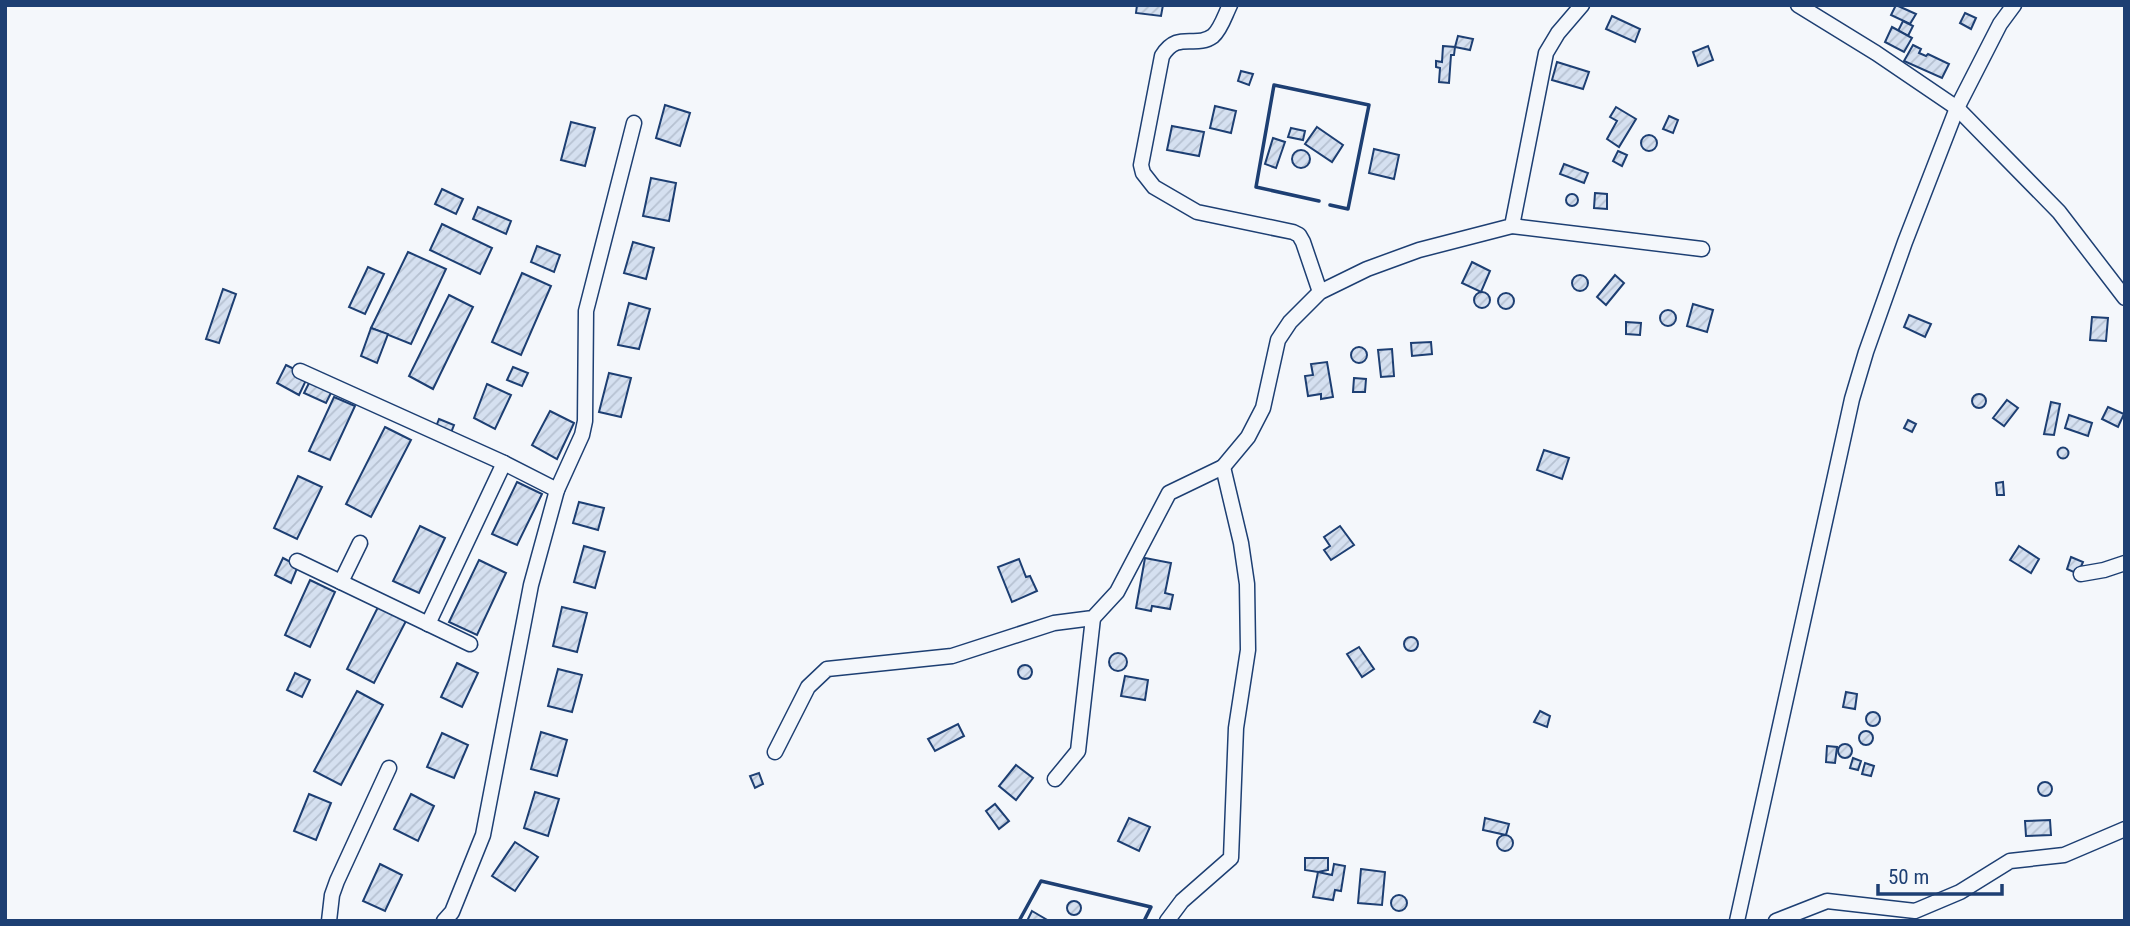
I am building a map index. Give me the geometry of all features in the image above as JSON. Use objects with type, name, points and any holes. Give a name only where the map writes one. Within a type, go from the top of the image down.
[{"type":"street","points":[[1230,5],[1214,35],[1209,38],[1176,41],[1162,56],[1141,165],[1143,173],[1154,187],[1197,212],[1299,235],[1321,292]]},
{"type":"street","points":[[1512,226],[1546,53],[1558,33],[1582,5]]},
{"type":"street","points":[[1798,5],[1876,52],[1957,108],[2059,212],[2125,298]]},
{"type":"street","points":[[1737,921],[1852,399],[1905,242],[1957,108],[2000,24],[2014,5]]},
{"type":"street","points":[[444,921],[452,912],[484,835],[531,584],[557,490],[582,435],[585,421],[586,311],[634,123]]},
{"type":"street","points":[[1055,779],[1073,758],[1079,744],[1093,618],[1117,592],[1169,493],[1223,467],[1248,437],[1263,408],[1278,340],[1290,322],[1321,292],[1367,269],[1419,250],[1512,226],[1702,249]]},
{"type":"street","points":[[300,371],[557,490]]},
{"type":"street","points":[[428,624],[503,463]]},
{"type":"street","points":[[1167,921],[1182,901],[1231,858],[1236,728],[1248,650],[1247,584],[1241,543],[1223,467]]},
{"type":"street","points":[[341,582],[360,543]]},
{"type":"street","points":[[297,561],[470,644]]},
{"type":"street","points":[[2081,574],[2125,563]]},
{"type":"street","points":[[775,752],[808,687],[827,669],[951,656],[1054,623],[1093,618]]},
{"type":"street","points":[[329,921],[332,895],[337,881],[389,768]]},
{"type":"street","points":[[1776,921],[1827,901],[1915,911],[1960,892],[2010,860],[2064,855],[2125,829]]},
{"type":"building","points":[[1137,5],[1163,5],[1161,16],[1136,13]]},
{"type":"building","points":[[1896,5],[1916,14],[1910,24],[1891,15]]},
{"type":"building","points":[[1965,13],[1976,18],[1971,29],[1960,23]]},
{"type":"building","points":[[1612,16],[1640,29],[1635,42],[1606,29]]},
{"type":"building","points":[[1903,21],[1913,26],[1908,36],[1898,31]]},
{"type":"building","points":[[1892,27],[1912,38],[1904,52],[1885,42]]},
{"type":"building","points":[[1458,36],[1473,39],[1470,50],[1455,47]]},
{"type":"building","points":[[1913,45],[1921,49],[1919,53],[1926,56],[1928,54],[1949,64],[1942,78],[1904,61]]},
{"type":"building","points":[[1443,46],[1455,47],[1454,55],[1451,55],[1449,83],[1439,82],[1440,68],[1436,67],[1436,61],[1442,62]]},
{"type":"building","points":[[1708,46],[1713,60],[1698,66],[1693,52]]},
{"type":"building","points":[[1557,62],[1589,72],[1583,89],[1552,80]]},
{"type":"building","points":[[1241,71],[1253,74],[1249,85],[1238,81]]},
{"type":"building","points":[[665,105],[690,113],[680,146],[656,138]]},
{"type":"building","points":[[1215,106],[1236,111],[1231,133],[1210,128]]},
{"type":"building","points":[[1616,107],[1636,119],[1619,147],[1607,139],[1617,121],[1610,117]]},
{"type":"building","points":[[1669,116],[1678,120],[1673,133],[1663,129]]},
{"type":"building","points":[[571,122],[595,128],[585,166],[561,160]]},
{"type":"building","points":[[1172,126],[1204,132],[1199,156],[1167,150]]},
{"type":"building","points":[[1317,127],[1343,145],[1332,162],[1305,144]]},
{"type":"building","points":[[1291,128],[1305,131],[1303,140],[1288,137]]},
{"type":"building","points":[[1649,135],[1655,137],[1655,149],[1649,151],[1643,149],[1641,143],[1643,137]]},
{"type":"building","points":[[1273,138],[1285,142],[1276,168],[1265,164]]},
{"type":"building","points":[[1374,149],[1399,155],[1394,179],[1369,173]]},
{"type":"building","points":[[1301,150],[1307,153],[1310,159],[1307,165],[1301,168],[1295,165],[1292,159],[1295,153]]},
{"type":"building","points":[[1618,151],[1627,155],[1622,166],[1613,161]]},
{"type":"building","points":[[1564,164],[1588,173],[1584,183],[1560,174]]},
{"type":"building","points":[[651,178],[676,183],[669,221],[643,216]]},
{"type":"building","points":[[442,189],[463,199],[456,214],[435,204]]},
{"type":"building","points":[[1595,193],[1607,194],[1607,209],[1594,208]]},
{"type":"building","points":[[1567,195],[1577,195],[1577,205],[1567,205]]},
{"type":"building","points":[[478,207],[511,221],[506,234],[473,219]]},
{"type":"building","points":[[442,224],[492,248],[480,274],[430,250]]},
{"type":"building","points":[[633,242],[654,248],[646,279],[624,273]]},
{"type":"building","points":[[537,246],[560,255],[554,272],[531,262]]},
{"type":"building","points":[[408,252],[446,269],[411,344],[371,328]]},
{"type":"building","points":[[1472,262],[1490,271],[1481,292],[1462,283]]},
{"type":"building","points":[[368,267],[384,274],[365,314],[349,307]]},
{"type":"building","points":[[522,273],[551,286],[521,355],[492,342]]},
{"type":"building","points":[[1580,275],[1586,277],[1586,289],[1580,291],[1574,289],[1572,283],[1574,277]]},
{"type":"building","points":[[1615,275],[1624,283],[1606,305],[1597,297]]},
{"type":"building","points":[[223,289],[236,294],[219,343],[206,339]]},
{"type":"building","points":[[1482,292],[1488,294],[1488,306],[1482,308],[1476,306],[1474,300],[1476,294]]},
{"type":"building","points":[[1506,293],[1512,295],[1512,307],[1506,309],[1500,307],[1498,301],[1500,295]]},
{"type":"building","points":[[449,295],[473,307],[433,389],[409,376]]},
{"type":"building","points":[[629,303],[650,309],[639,349],[618,345]]},
{"type":"building","points":[[1693,304],[1713,310],[1707,332],[1687,326]]},
{"type":"building","points":[[1668,310],[1674,312],[1674,324],[1668,326],[1662,324],[1660,318],[1662,312]]},
{"type":"building","points":[[1909,315],[1931,324],[1925,337],[1904,327]]},
{"type":"building","points":[[2092,317],[2108,318],[2106,341],[2090,340]]},
{"type":"building","points":[[1626,322],[1641,323],[1640,335],[1626,334]]},
{"type":"building","points":[[371,328],[388,334],[377,363],[361,356]]},
{"type":"building","points":[[1431,342],[1432,354],[1412,356],[1411,343]]},
{"type":"building","points":[[1359,347],[1365,349],[1365,361],[1359,363],[1353,361],[1351,355],[1353,349]]},
{"type":"building","points":[[1392,349],[1394,376],[1381,377],[1378,350]]},
{"type":"building","points":[[1327,362],[1333,397],[1321,399],[1321,394],[1308,396],[1305,376],[1313,375],[1311,364]]},
{"type":"building","points":[[286,365],[308,376],[299,395],[277,383]]},
{"type":"building","points":[[513,367],[528,373],[522,386],[507,380]]},
{"type":"building","points":[[609,373],[631,378],[621,417],[599,412]]},
{"type":"building","points":[[1354,378],[1366,379],[1365,392],[1353,392]]},
{"type":"building","points":[[310,381],[332,391],[326,403],[304,393]]},
{"type":"building","points":[[487,384],[511,395],[495,429],[474,418]]},
{"type":"building","points":[[1979,394],[1984,396],[1984,406],[1979,408],[1974,406],[1972,401],[1974,396]]},
{"type":"building","points":[[334,397],[355,406],[330,460],[309,451]]},
{"type":"building","points":[[2007,400],[2018,408],[2004,426],[1993,418]]},
{"type":"building","points":[[2051,402],[2060,404],[2054,435],[2044,434]]},
{"type":"building","points":[[2108,407],[2124,414],[2118,427],[2102,419]]},
{"type":"building","points":[[550,411],[574,423],[557,459],[532,445]]},
{"type":"building","points":[[2069,415],[2092,423],[2088,436],[2065,428]]},
{"type":"building","points":[[439,419],[454,425],[447,443],[432,437]]},
{"type":"building","points":[[1908,420],[1916,424],[1912,432],[1904,428]]},
{"type":"building","points":[[385,427],[411,440],[371,517],[346,504]]},
{"type":"building","points":[[2063,447],[2069,453],[2063,459],[2057,453]]},
{"type":"building","points":[[1544,450],[1569,458],[1562,479],[1537,470]]},
{"type":"building","points":[[298,476],[322,487],[297,539],[274,528]]},
{"type":"building","points":[[517,482],[542,494],[517,545],[492,534]]},
{"type":"building","points":[[2003,482],[2004,495],[1997,495],[1996,483]]},
{"type":"building","points":[[579,502],[604,508],[598,530],[573,523]]},
{"type":"building","points":[[420,526],[445,538],[419,593],[393,581]]},
{"type":"building","points":[[1340,526],[1354,545],[1331,560],[1324,550],[1330,546],[1324,537]]},
{"type":"building","points":[[584,546],[605,552],[595,588],[574,582]]},
{"type":"building","points":[[2019,546],[2039,559],[2031,573],[2010,560]]},
{"type":"building","points":[[2071,557],[2083,562],[2078,574],[2067,569]]},
{"type":"building","points":[[283,558],[298,566],[291,583],[275,575]]},
{"type":"building","points":[[1145,558],[1171,563],[1165,593],[1173,595],[1170,609],[1152,606],[1151,611],[1136,608]]},
{"type":"building","points":[[1019,559],[1026,577],[1030,576],[1037,591],[1012,602],[998,567]]},
{"type":"building","points":[[479,560],[506,573],[477,635],[449,622]]},
{"type":"building","points":[[310,580],[335,592],[310,647],[285,635]]},
{"type":"building","points":[[378,607],[406,621],[374,683],[347,669]]},
{"type":"building","points":[[562,607],[587,613],[577,652],[553,646]]},
{"type":"building","points":[[1411,637],[1416,639],[1416,649],[1411,651],[1406,649],[1404,644],[1406,639]]},
{"type":"building","points":[[1359,647],[1374,669],[1362,677],[1347,654]]},
{"type":"building","points":[[1118,653],[1124,656],[1127,662],[1124,668],[1118,671],[1112,668],[1109,662],[1112,656]]},
{"type":"building","points":[[457,663],[478,673],[462,707],[441,697]]},
{"type":"building","points":[[1025,665],[1030,667],[1030,677],[1025,679],[1020,677],[1018,672],[1020,667]]},
{"type":"building","points":[[558,669],[582,675],[572,712],[548,706]]},
{"type":"building","points":[[295,673],[310,680],[302,697],[287,690]]},
{"type":"building","points":[[1125,676],[1148,680],[1145,700],[1121,696]]},
{"type":"building","points":[[357,691],[383,705],[341,785],[314,771]]},
{"type":"building","points":[[1846,692],[1857,694],[1855,709],[1843,707]]},
{"type":"building","points":[[1540,711],[1550,716],[1547,727],[1534,722]]},
{"type":"building","points":[[1873,712],[1878,714],[1878,724],[1873,726],[1868,724],[1866,719],[1868,714]]},
{"type":"building","points":[[958,724],[964,736],[935,751],[928,739]]},
{"type":"building","points":[[1866,731],[1871,733],[1871,743],[1866,745],[1861,743],[1859,738],[1861,733]]},
{"type":"building","points":[[541,732],[567,740],[557,776],[531,769]]},
{"type":"building","points":[[442,733],[468,745],[454,778],[427,767]]},
{"type":"building","points":[[1845,744],[1850,746],[1850,756],[1845,758],[1840,756],[1838,751],[1840,746]]},
{"type":"building","points":[[1827,746],[1837,747],[1835,763],[1826,762]]},
{"type":"building","points":[[1853,758],[1861,761],[1858,770],[1850,768]]},
{"type":"building","points":[[1865,763],[1874,766],[1871,776],[1862,774]]},
{"type":"building","points":[[1016,765],[1033,778],[1016,800],[999,786]]},
{"type":"building","points":[[759,773],[763,784],[755,788],[750,776]]},
{"type":"building","points":[[2042,782],[2048,782],[2052,789],[2048,796],[2042,796],[2038,792],[2038,786]]},
{"type":"building","points":[[535,792],[559,799],[548,836],[524,828]]},
{"type":"building","points":[[309,794],[331,803],[316,840],[294,831]]},
{"type":"building","points":[[411,794],[434,806],[418,841],[394,829]]},
{"type":"building","points":[[995,804],[1009,821],[999,829],[986,811]]},
{"type":"building","points":[[1129,818],[1150,827],[1139,851],[1118,841]]},
{"type":"building","points":[[1485,818],[1509,824],[1506,835],[1483,830]]},
{"type":"building","points":[[2050,820],[2051,835],[2026,836],[2025,821]]},
{"type":"building","points":[[1502,835],[1508,835],[1513,843],[1511,849],[1502,851],[1497,846],[1497,840]]},
{"type":"building","points":[[515,842],[538,857],[515,891],[492,876]]},
{"type":"building","points":[[1305,858],[1328,858],[1328,870],[1305,870]]},
{"type":"building","points":[[380,864],[402,875],[385,911],[363,901]]},
{"type":"building","points":[[1334,864],[1345,866],[1341,891],[1335,890],[1333,900],[1313,897],[1318,872],[1332,875]]},
{"type":"building","points":[[1361,869],[1385,872],[1382,905],[1358,903]]},
{"type":"building","points":[[1399,895],[1405,897],[1405,909],[1399,911],[1393,909],[1391,903],[1393,897]]},
{"type":"building","points":[[1071,901],[1077,901],[1081,908],[1077,915],[1071,915],[1067,911],[1067,905]]},
{"type":"building","points":[[1032,911],[1049,921],[1027,921]]},
{"type":"wall","points":[[1319,201],[1256,187],[1274,85],[1369,105],[1348,209],[1330,205]]},
{"type":"wall","points":[[1019,921],[1041,881],[1151,907],[1144,921]]}]
